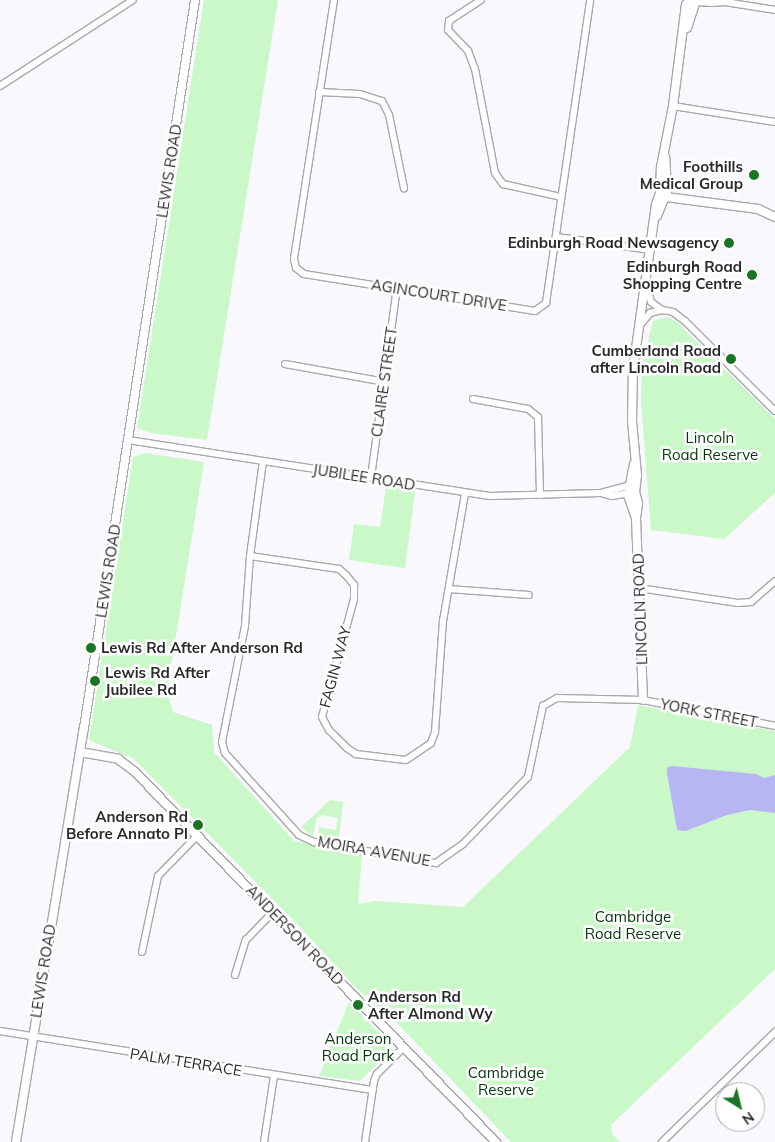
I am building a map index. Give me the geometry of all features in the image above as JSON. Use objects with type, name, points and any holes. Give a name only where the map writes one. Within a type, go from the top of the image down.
[{"type":"street","points":[[0,86],[133,0]]},
{"type":"street","name":"LEWIS ROAD","points":[[16,1142],[80,752],[195,0]]},
{"type":"street","name":"AGINCOURT DRIVE","points":[[334,0],[294,259],[296,268],[304,274],[535,311],[546,303],[590,0]]},
{"type":"street","points":[[481,0],[449,21],[448,30],[468,51],[475,69],[495,173],[503,184],[561,198]]},
{"type":"street","points":[[694,0],[723,1],[775,10]]},
{"type":"street","name":"LINCOLN ROAD","points":[[643,700],[636,518],[638,503],[630,491],[637,481],[633,370],[639,327],[644,309],[655,221],[664,194],[665,153],[684,37],[686,5],[694,0]]},
{"type":"street","points":[[319,92],[360,94],[382,101],[389,115],[404,188]]},
{"type":"street","points":[[673,106],[775,122]]},
{"type":"street","points":[[664,194],[683,194],[694,199],[758,209],[774,215]]},
{"type":"street","points":[[557,237],[651,250]]},
{"type":"street","points":[[646,283],[649,298],[655,308]]},
{"type":"street","name":"CLAIRE STREET","points":[[371,477],[397,288]]},
{"type":"street","points":[[639,327],[645,317],[655,308]]},
{"type":"street","points":[[644,309],[655,308],[674,312],[775,411]]},
{"type":"street","points":[[285,364],[385,382]]},
{"type":"street","points":[[473,399],[528,408],[538,417],[540,495]]},
{"type":"street","name":"JUBILEE ROAD","points":[[128,440],[490,496],[601,493],[612,496],[630,491]]},
{"type":"street","name":"MOIRA AVENUE","points":[[263,461],[250,556],[245,626],[222,742],[225,752],[299,834],[314,842],[436,863],[463,844],[528,777],[543,706],[557,698],[643,700]]},
{"type":"street","name":"FAGIN WAY","points":[[250,556],[339,569],[354,585],[354,599],[322,717],[328,730],[356,754],[406,760],[430,743],[435,732],[443,621],[465,493]]},
{"type":"street","points":[[640,588],[738,604],[751,602],[775,581]]},
{"type":"street","points":[[449,589],[529,595]]},
{"type":"street","name":"YORK STREET","points":[[643,700],[775,726]]},
{"type":"street","name":"ANDERSON ROAD","points":[[80,752],[122,762],[198,835],[496,1142]]},
{"type":"street","points":[[142,952],[158,876],[198,835]]},
{"type":"street","points":[[235,976],[246,940],[272,913]]},
{"type":"street","name":"PALM TERRACE","points":[[0,1031],[274,1076],[372,1090]]},
{"type":"street","points":[[662,1142],[775,1032]]},
{"type":"street","points":[[365,1142],[372,1090],[377,1074],[404,1047]]},
{"type":"street","points":[[264,1142],[274,1076]]},
{"type":"green space","points":[[204,0],[278,0],[207,440],[151,433],[137,428]]},
{"type":"green space","name":"Lincoln Road Reserve","points":[[667,317],[677,322],[775,419],[775,493],[724,539],[651,530],[641,402],[642,366],[653,321]]},
{"type":"green space","points":[[145,453],[204,462],[167,691],[173,712],[212,725],[214,752],[294,841],[362,855],[358,904],[375,901],[463,907],[630,747],[638,705],[775,731],[775,969],[611,1125],[612,1134],[620,1142],[511,1142],[395,1021],[354,986],[303,930],[134,759],[89,740],[133,457]]},
{"type":"green space","points":[[387,480],[416,485],[405,568],[349,560],[354,524],[380,527]]},
{"type":"green space","points":[[330,800],[343,802],[338,844],[318,840],[319,827],[336,830],[338,818],[322,815],[317,817],[313,837],[301,827]]},
{"type":"green space","name":"Anderson Road Park","points":[[349,1002],[391,1045],[390,1051],[360,1081],[319,1076]]},
{"type":"water","points":[[667,767],[756,774],[764,778],[775,775],[775,813],[750,810],[727,815],[686,831],[677,830],[667,773]]},
{"type":"place","name":"Foothills Medical Group","points":[[754,175]]},
{"type":"place","name":"Edinburgh Road Newsagency","points":[[729,243]]},
{"type":"place","name":"Edinburgh Road Shopping Centre","points":[[752,275]]},
{"type":"place","name":"Cumberland Road after Lincoln Road","points":[[731,359]]},
{"type":"place","name":"Lewis Rd After Anderson Rd","points":[[91,648]]},
{"type":"place","name":"Lewis Rd After Jubilee Rd","points":[[95,681]]},
{"type":"place","name":"Anderson Rd Before Annato Pl","points":[[198,825]]},
{"type":"place","name":"Anderson Rd After Almond Wy","points":[[358,1005]]},
{"type":"park label","name":"Cambridge Road Reserve","points":[[633,924]]},
{"type":"park label","name":"Cambridge Reserve","points":[[506,1080]]}]
